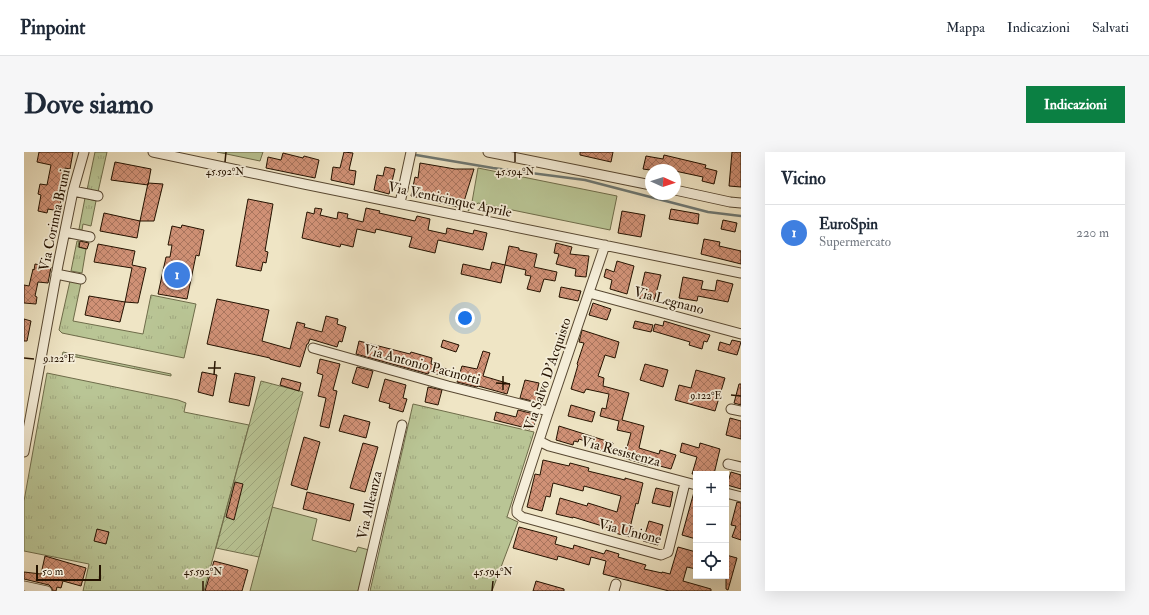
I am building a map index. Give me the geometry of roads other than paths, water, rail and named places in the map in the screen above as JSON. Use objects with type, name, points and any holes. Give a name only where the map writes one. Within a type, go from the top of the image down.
[{"type":"street","name":"Via Venticinque Aprile","points":[[153,152],[741,273]]},
{"type":"street","points":[[488,152],[645,184]]},
{"type":"street","name":"Via Corinna Bruni","points":[[24,452],[56,274],[73,191],[83,154]]},
{"type":"street","points":[[400,203],[410,155]]},
{"type":"street","points":[[73,191],[98,196]]},
{"type":"street","points":[[681,191],[741,203]]},
{"type":"street","points":[[65,232],[90,237]]},
{"type":"street","name":"Via Salvo D'Acquisto","points":[[517,513],[517,508],[548,411],[605,245]]},
{"type":"street","points":[[56,274],[81,279]]},
{"type":"street","name":"Via Legnano","points":[[589,293],[741,334]]},
{"type":"street","name":"Via Antonio Pacinotti","points":[[313,348],[448,386],[548,411]]},
{"type":"street","points":[[731,409],[741,411]]},
{"type":"street","name":"Via Alleanza","points":[[363,591],[402,425]]},
{"type":"street","name":"Via Resistenza","points":[[539,441],[549,446],[693,484]]},
{"type":"street","points":[[728,464],[741,467]]},
{"type":"street","name":"Via Unione","points":[[517,513],[522,517],[661,556],[668,552],[685,483]]},
{"type":"street","points":[[729,494],[741,497]]},
{"type":"street","points":[[24,586],[47,591]]},
{"type":"waterway","points":[[416,155],[493,168],[585,180],[708,212],[741,216]]},
{"type":"place","name":"EuroSpin","points":[[177,275]]}]
